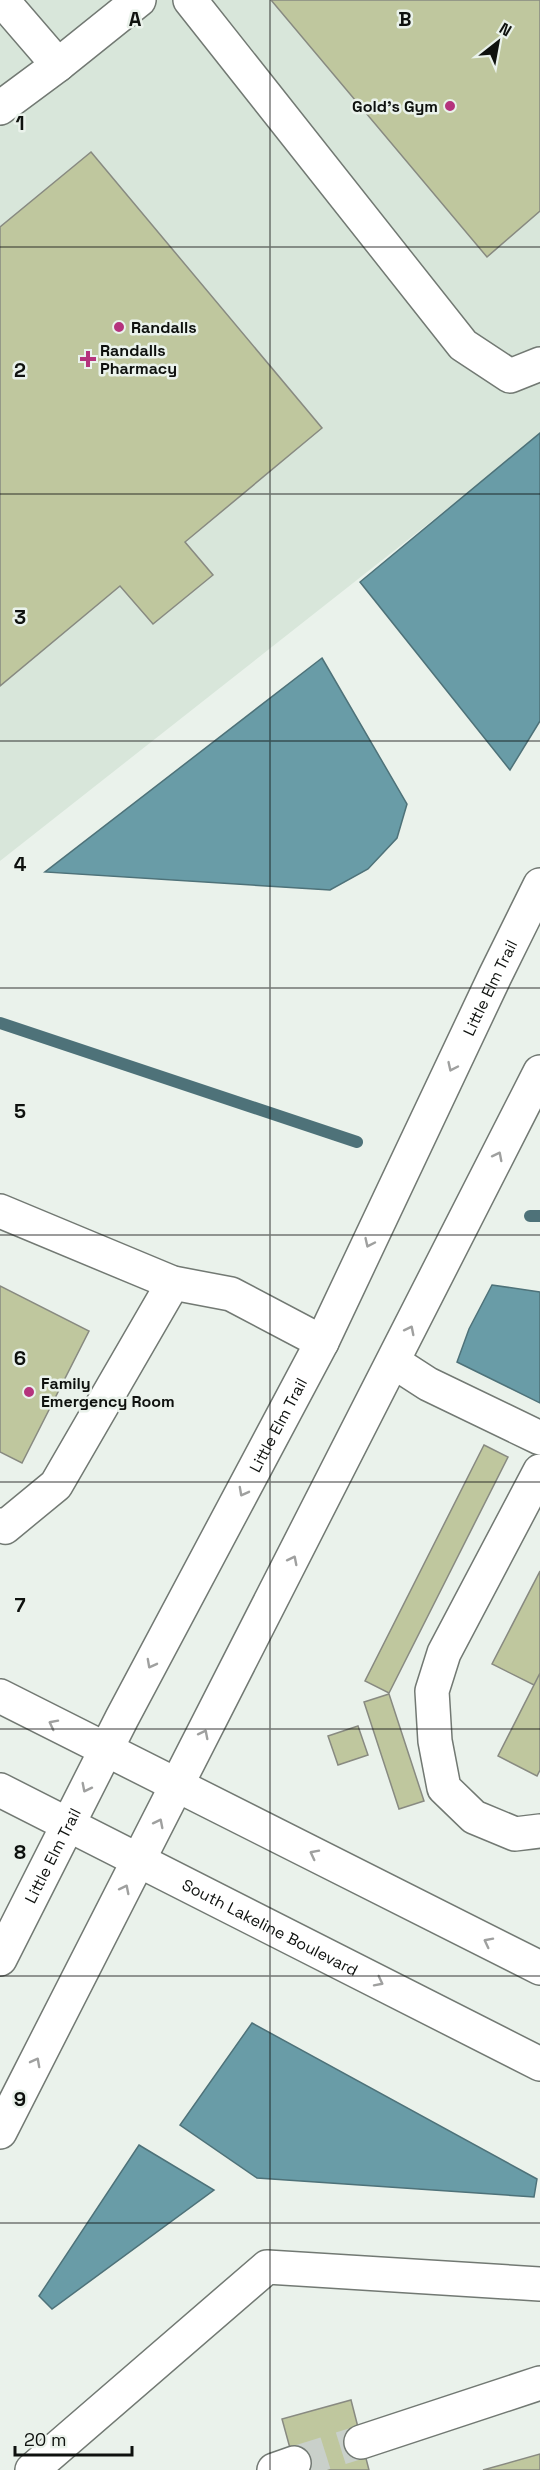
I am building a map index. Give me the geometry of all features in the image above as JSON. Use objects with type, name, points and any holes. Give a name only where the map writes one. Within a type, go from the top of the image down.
[{"type":"street","points":[[2,0],[57,65]]},
{"type":"street","points":[[190,0],[463,345],[510,376],[540,364]]},
{"type":"street","points":[[0,108],[57,65],[129,3]]},
{"type":"street","name":"Little Elm Trail","points":[[0,1959],[105,1750],[322,1342],[540,885]]},
{"type":"street","points":[[0,2132],[540,1072]]},
{"type":"street","points":[[0,1211],[173,1283],[231,1294],[322,1342]]},
{"type":"street","points":[[0,1525],[5,1527],[56,1485],[173,1283]]},
{"type":"street","points":[[394,1362],[428,1384],[540,1438]]},
{"type":"street","points":[[540,1472],[444,1653],[432,1691],[435,1741],[444,1788],[474,1817],[515,1834],[540,1831]]},
{"type":"street","points":[[0,1696],[540,1968]]},
{"type":"street","name":"South Lakeline Boulevard","points":[[0,1790],[540,2064]]},
{"type":"street","points":[[32,2470],[267,2267],[540,2284]]},
{"type":"street","points":[[362,2442],[540,2383]]},
{"type":"shaded area","points":[[0,0],[540,0],[540,443],[489,476],[0,861]]},
{"type":"water","points":[[540,433],[540,721],[510,770],[360,582]]},
{"type":"water","points":[[322,658],[407,804],[397,838],[368,869],[330,890],[45,872]]},
{"type":"water","points":[[492,1285],[540,1292],[540,1403],[457,1362],[469,1329]]},
{"type":"water","points":[[252,2023],[537,2179],[534,2197],[257,2178],[180,2125]]},
{"type":"water","points":[[139,2145],[214,2190],[52,2309],[39,2296]]},
{"type":"building","name":"Gold's Gym","points":[[271,0],[540,0],[540,211],[487,257]]},
{"type":"building","name":"Randalls","points":[[91,152],[322,428],[185,542],[213,575],[153,624],[120,586],[0,686],[0,227]]},
{"type":"building","name":"Family Emergency Room","points":[[0,1286],[89,1331],[22,1463],[0,1452]]},
{"type":"building","points":[[484,1445],[508,1457],[389,1693],[365,1681]]},
{"type":"building","points":[[540,1571],[540,1673],[534,1685],[492,1664]]},
{"type":"building","points":[[540,1673],[540,1770],[537,1776],[498,1756]]},
{"type":"building","points":[[389,1694],[424,1801],[399,1809],[364,1702]]},
{"type":"building","points":[[358,1726],[368,1755],[338,1765],[328,1736]]},
{"type":"building","points":[[351,2400],[369,2470],[296,2470],[282,2419]]},
{"type":"building","points":[[540,2454],[540,2470],[483,2470]]},
{"type":"waterway","points":[[0,1023],[357,1142]]},
{"type":"waterway","points":[[530,1216],[540,1216]]},
{"type":"tunnel","points":[[294,2463],[361,2442]]},
{"type":"place","name":"Gold's Gym","points":[[450,106]]},
{"type":"place","name":"Randalls","points":[[119,327]]},
{"type":"place","name":"Randalls Pharmacy","points":[[88,359]]},
{"type":"place","name":"Family Emergency Room","points":[[29,1392]]}]
